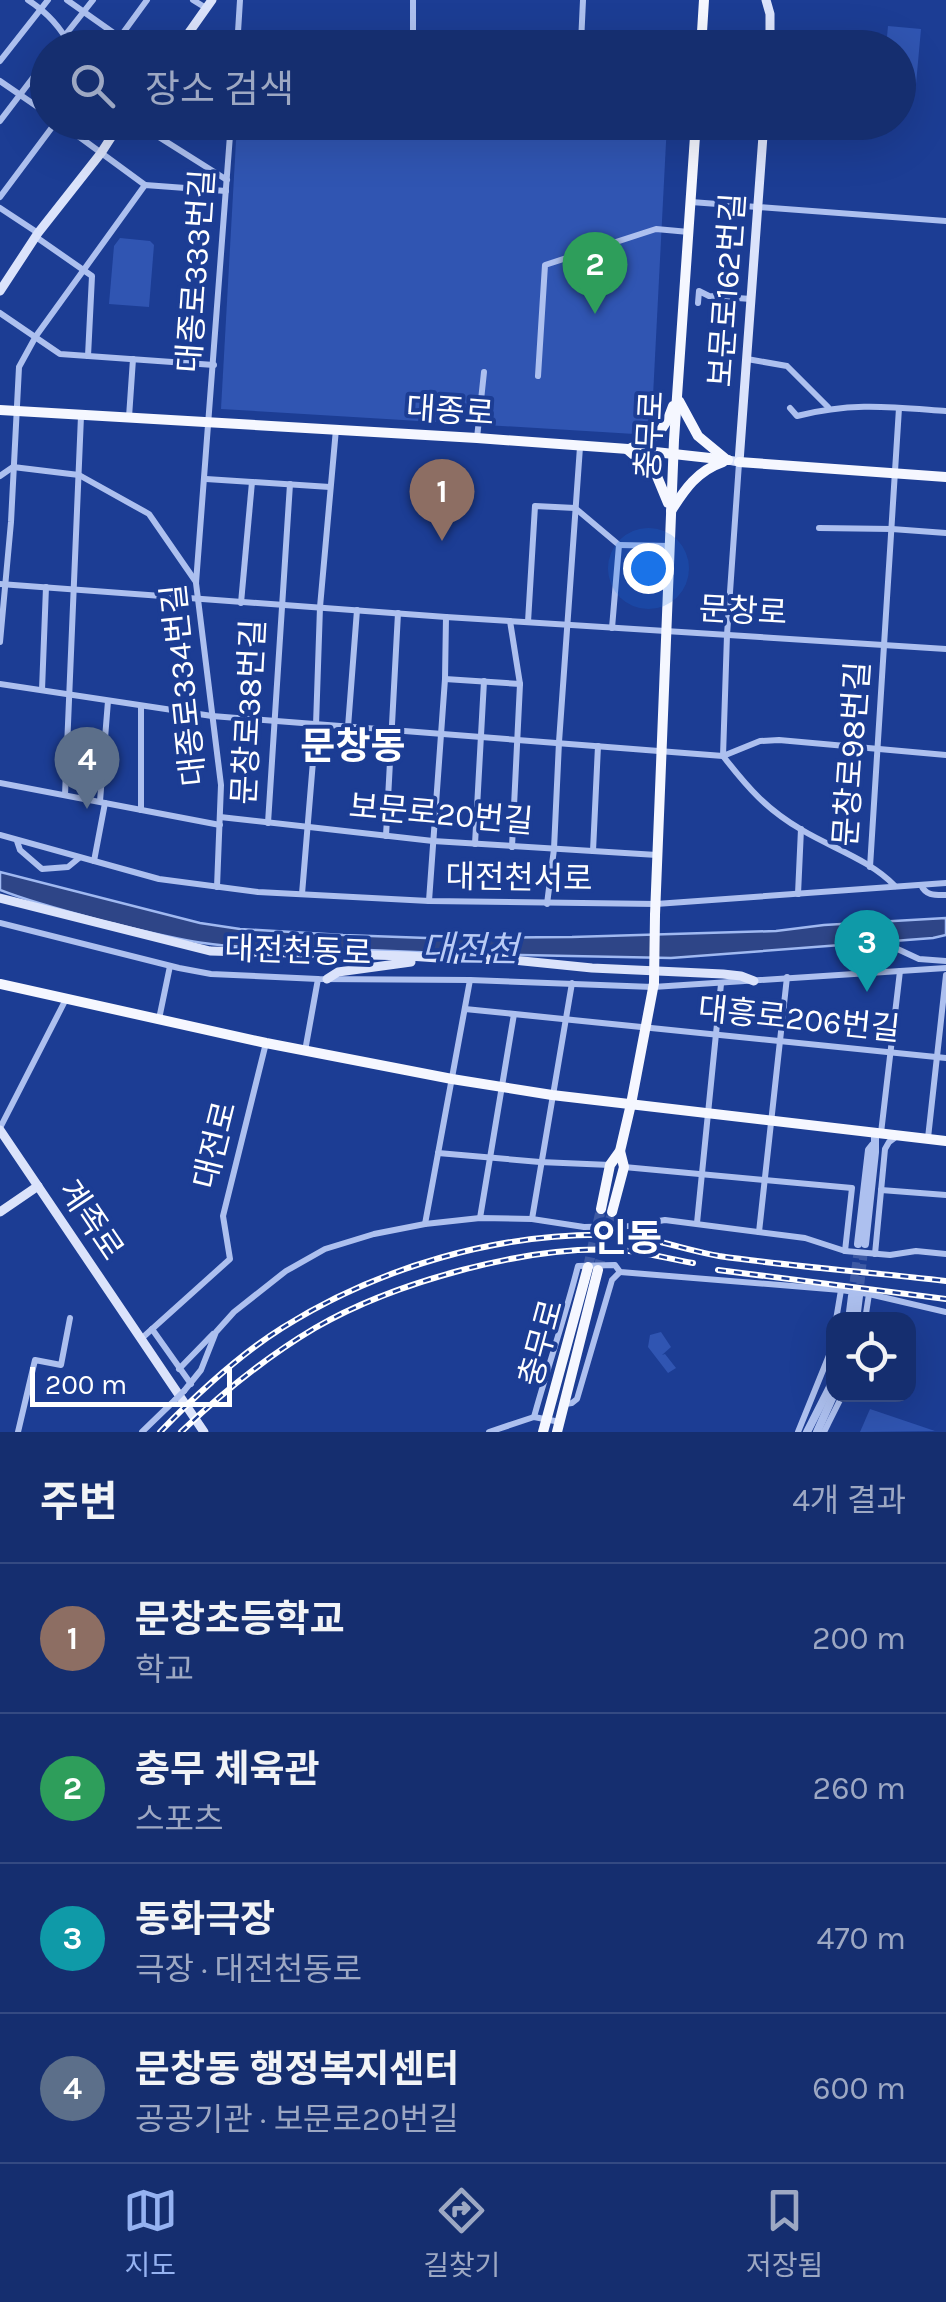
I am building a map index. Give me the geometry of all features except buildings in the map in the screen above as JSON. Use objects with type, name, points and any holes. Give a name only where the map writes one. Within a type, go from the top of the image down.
[{"type":"main road","points":[[702,30],[704,0]]},
{"type":"main road","points":[[766,0],[770,30]]},
{"type":"main road","points":[[191,30],[209,4]]},
{"type":"main road","points":[[0,292],[37,235],[109,140]]},
{"type":"main road","name":"충무로","points":[[620,1151],[624,1167],[606,1211],[610,1165],[620,1151],[654,985],[674,456],[695,140]]},
{"type":"main road","name":"보문로162번길","points":[[734,461],[763,140]]},
{"type":"main road","points":[[672,512],[656,474],[628,449],[666,426],[677,396]]},
{"type":"main road","points":[[677,396],[698,436],[734,461]]},
{"type":"main road","name":"대종로","points":[[0,410],[477,438],[946,477]]},
{"type":"main road","points":[[672,512],[699,474],[734,461]]},
{"type":"main road","points":[[1,899],[202,950],[504,959],[723,974],[754,981]]},
{"type":"main road","points":[[322,979],[375,965],[438,958]]},
{"type":"main road","points":[[0,984],[304,1051],[452,1079],[876,1138],[898,1136],[946,1142]]},
{"type":"main road","name":"계족로","points":[[0,1129],[204,1432]]},
{"type":"main road","points":[[0,1212],[38,1186]]},
{"type":"main road","name":"충무로","points":[[543,1432],[540,1418],[593,1268],[558,1427]]},
{"type":"street","points":[[28,0],[60,30]]},
{"type":"street","points":[[0,61],[48,0]]},
{"type":"street","points":[[67,0],[110,30]]},
{"type":"street","points":[[68,30],[92,0]]},
{"type":"street","points":[[125,30],[147,0]]},
{"type":"street","points":[[193,0],[209,4]]},
{"type":"street","points":[[238,30],[240,0]]},
{"type":"street","points":[[413,0],[413,30]]},
{"type":"street","points":[[582,30],[583,0]]},
{"type":"street","points":[[0,80],[30,102]]},
{"type":"street","points":[[0,122],[30,82]]},
{"type":"street","points":[[0,196],[44,140]]},
{"type":"street","points":[[83,140],[145,185],[226,191]]},
{"type":"street","points":[[164,140],[227,180]]},
{"type":"street","name":"대종로333번길","points":[[210,422],[230,140]]},
{"type":"street","points":[[0,642],[19,368],[36,336],[145,185]]},
{"type":"street","points":[[691,202],[946,221]]},
{"type":"street","points":[[0,208],[92,276],[88,356]]},
{"type":"street","points":[[538,376],[544,265],[656,229],[688,232]]},
{"type":"street","points":[[698,303],[699,291],[709,296],[751,299]]},
{"type":"street","points":[[0,313],[60,354],[214,365]]},
{"type":"street","points":[[129,417],[134,359]]},
{"type":"street","points":[[746,360],[788,366],[829,408]]},
{"type":"street","points":[[477,438],[484,372]]},
{"type":"street","points":[[790,408],[797,416],[865,405],[946,411]]},
{"type":"street","points":[[896,473],[899,408]]},
{"type":"street","points":[[64,795],[81,414]]},
{"type":"street","name":"대종로334번길","points":[[210,422],[196,583],[220,785],[217,887]]},
{"type":"street","points":[[302,894],[336,429]]},
{"type":"street","points":[[547,904],[554,849],[580,446]]},
{"type":"street","points":[[734,461],[723,756],[760,801],[800,830],[870,867],[896,887]]},
{"type":"street","points":[[0,476],[13,466],[79,476],[149,514],[196,583]]},
{"type":"street","name":"문창로98번길","points":[[870,867],[896,473]]},
{"type":"street","points":[[206,479],[330,487]]},
{"type":"street","points":[[240,603],[252,482]]},
{"type":"street","points":[[281,605],[290,484]]},
{"type":"street","points":[[528,622],[535,506],[576,508],[619,545],[670,546]]},
{"type":"street","points":[[820,528],[946,533]]},
{"type":"street","points":[[612,628],[619,545]]},
{"type":"street","name":"문창로","points":[[3,584],[946,650]]},
{"type":"street","points":[[42,690],[46,587]]},
{"type":"street","name":"문창로38번길","points":[[268,823],[281,605]]},
{"type":"street","points":[[348,727],[357,610]]},
{"type":"street","points":[[386,836],[398,613]]},
{"type":"street","points":[[429,901],[446,617]]},
{"type":"street","points":[[510,621],[520,684],[512,847]]},
{"type":"street","points":[[444,679],[520,684]]},
{"type":"street","points":[[475,844],[484,681]]},
{"type":"street","points":[[0,684],[212,716],[723,756],[760,741],[779,740],[946,755]]},
{"type":"street","points":[[94,861],[108,700]]},
{"type":"street","points":[[140,810],[141,707]]},
{"type":"street","points":[[594,851],[598,746]]},
{"type":"street","name":"보문로20번길","points":[[0,783],[220,821],[512,847],[658,854]]},
{"type":"street","points":[[798,894],[800,830]]},
{"type":"street","name":"대전천서로","points":[[0,835],[159,879],[302,894],[429,901],[656,910],[946,883]]},
{"type":"street","points":[[17,840],[20,850],[41,872],[68,866],[80,858]]},
{"type":"street","points":[[921,886],[932,895],[946,895]]},
{"type":"street","name":"대전천동로","points":[[0,923],[211,974],[654,985],[946,968]]},
{"type":"street","points":[[891,946],[946,968],[941,1058],[928,1140]]},
{"type":"street","points":[[159,1019],[170,966]]},
{"type":"street","points":[[862,1244],[900,971]]},
{"type":"street","points":[[759,1232],[787,977]]},
{"type":"street","points":[[304,1051],[322,979]]},
{"type":"street","points":[[425,1224],[470,980]]},
{"type":"street","points":[[532,1220],[572,983]]},
{"type":"street","points":[[698,1223],[720,984]]},
{"type":"street","name":"계족로","points":[[0,1129],[66,999]]},
{"type":"street","points":[[465,1009],[647,1029]]},
{"type":"street","points":[[480,1218],[514,1014]]},
{"type":"street","name":"대흥로206번길","points":[[647,1029],[941,1058]]},
{"type":"street","name":"대전로","points":[[152,1329],[230,1259],[223,1216],[266,1043]]},
{"type":"street","points":[[876,1254],[886,1148],[898,1136]]},
{"type":"street","points":[[438,1153],[610,1165]]},
{"type":"street","points":[[624,1167],[852,1188],[845,1251]]},
{"type":"street","points":[[881,1190],[946,1195]]},
{"type":"street","points":[[179,1368],[234,1312],[286,1270],[325,1249],[425,1224],[480,1218],[584,1227],[665,1220],[804,1238],[845,1251],[946,1254]]},
{"type":"street","points":[[540,1418],[554,1344],[564,1324],[578,1266],[842,1290],[946,1312]]},
{"type":"street","points":[[564,1404],[577,1398],[618,1268]]},
{"type":"street","points":[[838,1312],[842,1290]]},
{"type":"street","points":[[855,1312],[860,1295]]},
{"type":"street","points":[[860,1295],[863,1312]]},
{"type":"street","points":[[18,1432],[35,1360],[61,1365],[70,1318]]},
{"type":"street","points":[[141,1339],[152,1329],[191,1384]]},
{"type":"street","points":[[142,1432],[191,1384],[216,1332]]},
{"type":"street","points":[[798,1432],[826,1359]]},
{"type":"street","points":[[807,1432],[826,1395]]},
{"type":"street","points":[[820,1432],[831,1402]]},
{"type":"street","points":[[820,1432],[837,1402]]},
{"type":"street","points":[[489,1432],[540,1418],[558,1427]]},
{"type":"shaded area","points":[[888,26],[921,29],[916,84],[916,30],[888,30]]},
{"type":"shaded area","points":[[236,140],[666,140],[651,435],[221,409]]},
{"type":"shaded area","points":[[120,238],[150,241],[154,245],[149,307],[109,304],[114,246]]},
{"type":"shaded area","points":[[661,1332],[671,1347],[662,1355],[676,1368],[668,1373],[648,1347],[650,1335]]},
{"type":"shaded area","points":[[870,1409],[935,1431],[860,1432]]},
{"type":"water","name":"대전천","points":[[0,872],[200,923],[240,929],[427,938],[572,937],[776,931],[946,918],[946,935],[671,958],[230,946],[151,933],[27,900],[0,890]]},
{"type":"tunnel","points":[[588,1267],[601,1209]]},
{"type":"tunnel","points":[[598,1270],[612,1212]]},
{"type":"tunnel","points":[[852,1294],[858,1249]]},
{"type":"tunnel","points":[[859,1296],[864,1250]]},
{"type":"railway","points":[[160,1432],[250,1351],[319,1306],[399,1271],[484,1247],[527,1240],[614,1235],[719,1256],[946,1281]]},
{"type":"railway","points":[[181,1432],[245,1376],[297,1339],[346,1312],[421,1282],[502,1261],[581,1250],[626,1251],[693,1263]]},
{"type":"railway","points":[[718,1270],[946,1299]]},
{"type":"place","name":"충무 체육관","points":[[595,314]]},
{"type":"place","name":"문창초등학교","points":[[442,541]]},
{"type":"place","name":"문창동 행정복지센터","points":[[87,809]]},
{"type":"place","name":"동화극장","points":[[867,992]]},
{"type":"district","name":"문창동","points":[[353,746]]},
{"type":"district","name":"인동","points":[[627,1238]]}]
